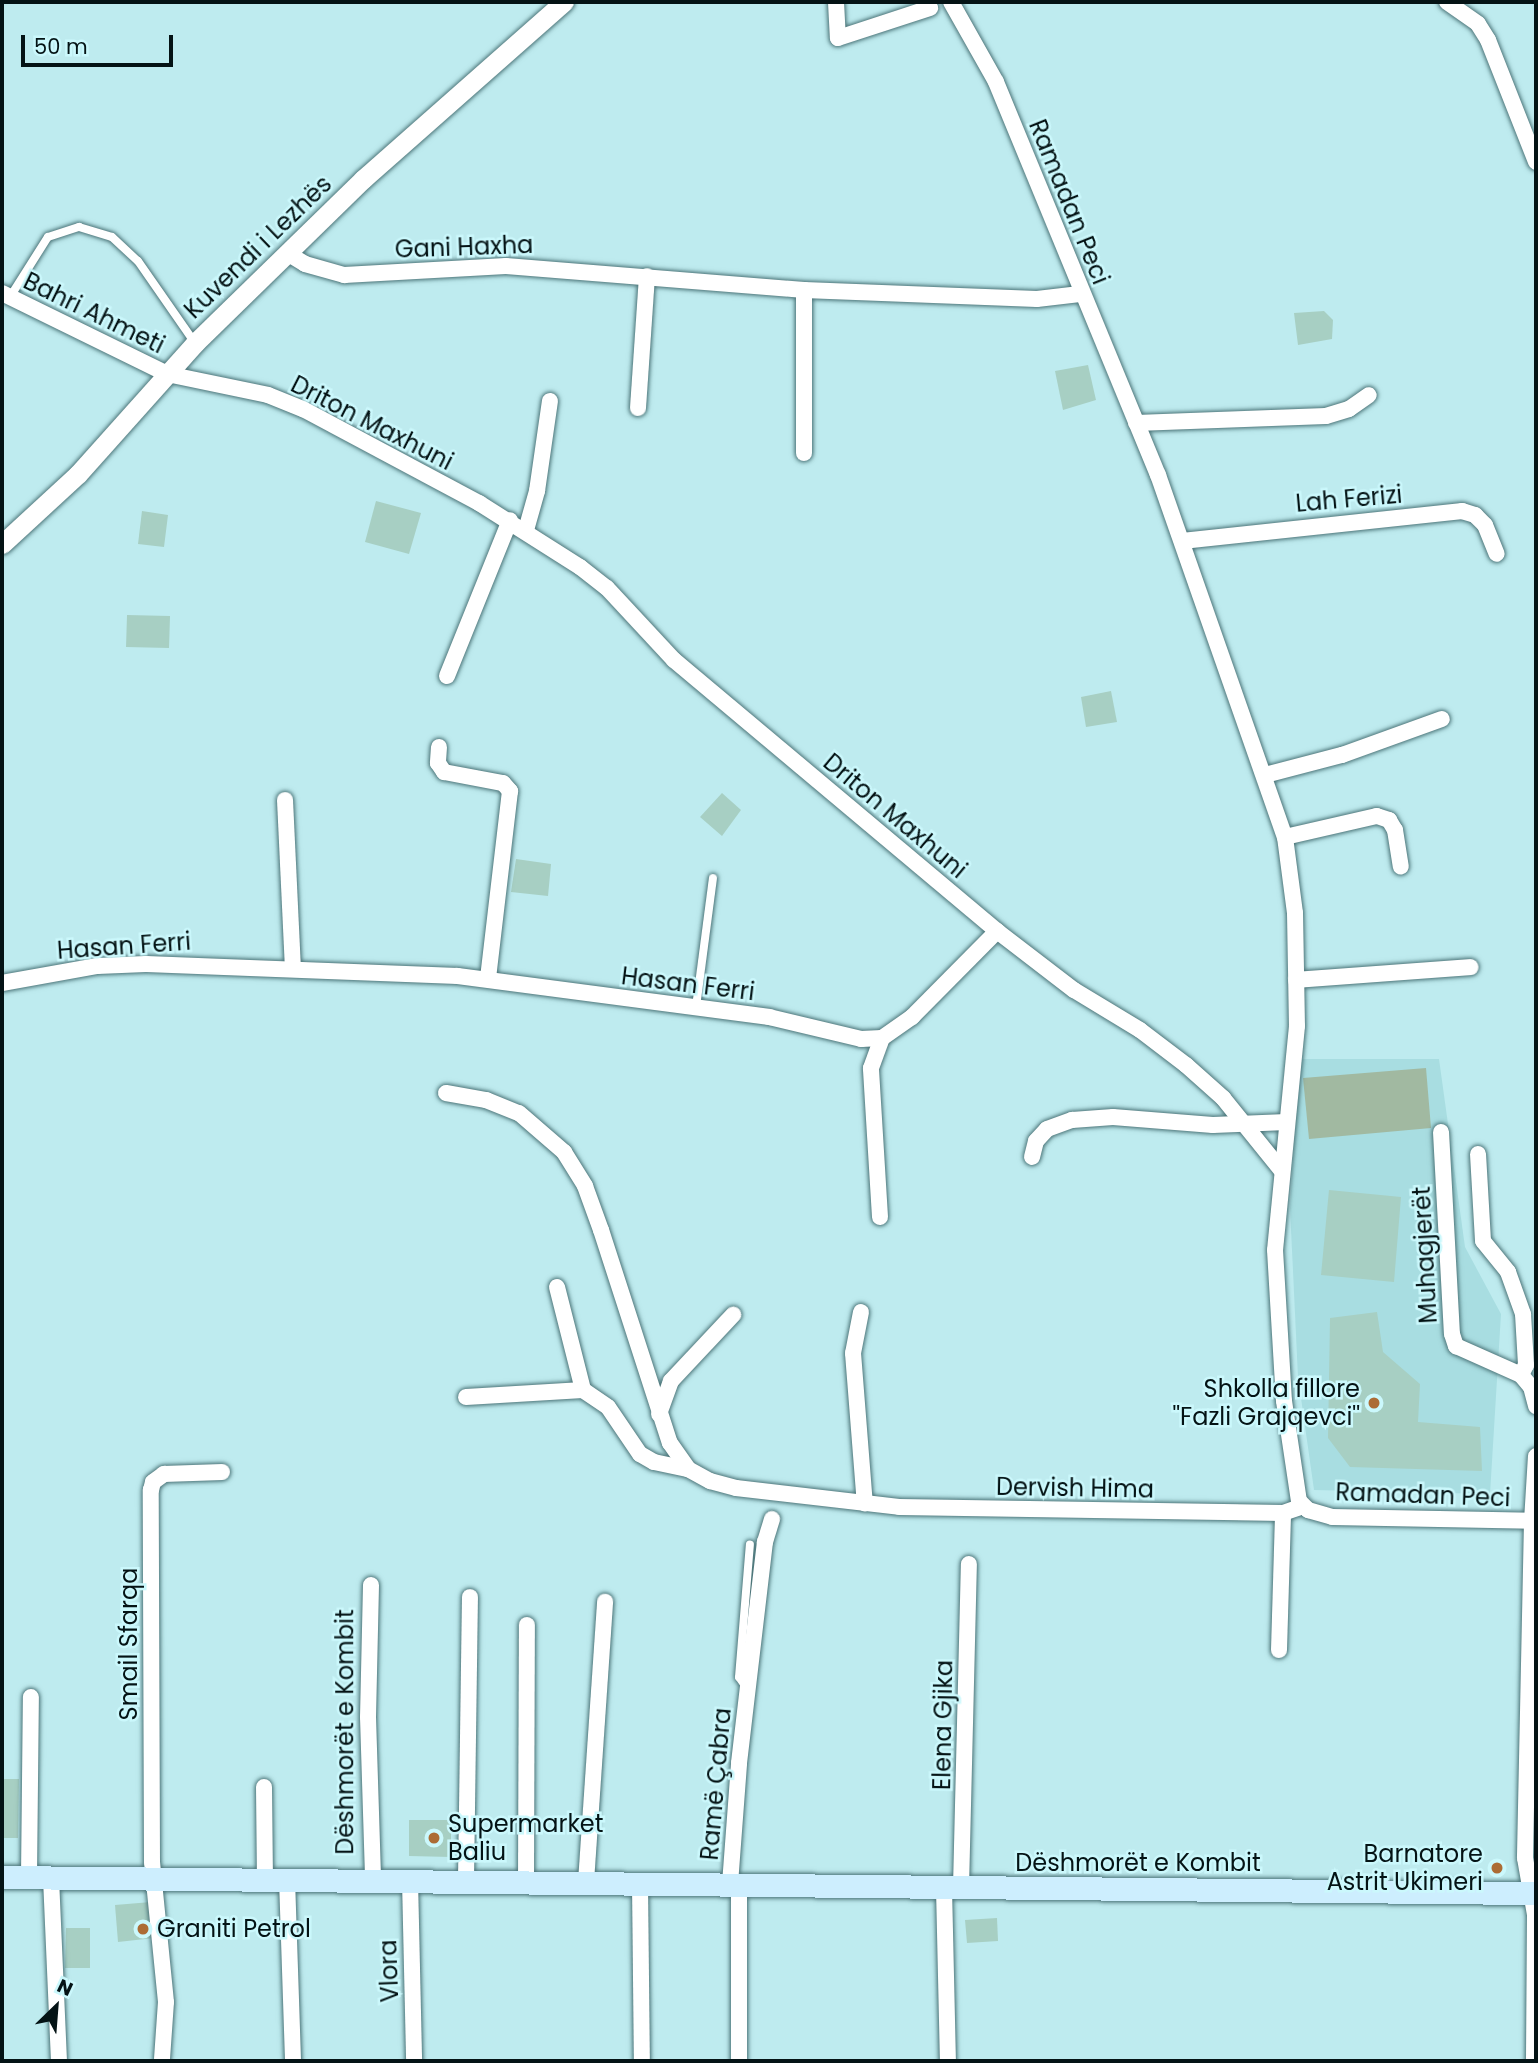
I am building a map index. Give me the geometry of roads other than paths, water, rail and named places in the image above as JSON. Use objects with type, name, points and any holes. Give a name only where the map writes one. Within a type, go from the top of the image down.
[{"type":"main road","name":"Dëshmorët e Kombit","points":[[2,1877],[373,1878],[1534,1893]]},
{"type":"street","name":"Kuvendi i Lezhës","points":[[2,544],[78,474],[195,342],[363,179],[564,2]]},
{"type":"street","points":[[836,2],[838,38],[930,8]]},
{"type":"street","name":"Ramadan Peci","points":[[951,2],[996,82],[1080,294],[1136,423],[1182,541],[1285,837],[1295,913],[1297,1026],[1275,1250],[1279,1347],[1294,1482],[1303,1506],[1332,1517],[1532,1521],[1525,1858],[1534,1893],[1534,2061]]},
{"type":"street","points":[[1447,2],[1478,24],[1488,40],[1536,162]]},
{"type":"street","name":"Gani Haxha","points":[[287,253],[305,264],[344,275],[506,266],[804,290],[1037,299],[1080,294]]},
{"type":"street","points":[[638,408],[647,276]]},
{"type":"street","points":[[804,290],[804,453]]},
{"type":"street","name":"Bahri Ahmeti","points":[[6,295],[167,374]]},
{"type":"street","name":"Driton Maxhuni","points":[[167,374],[268,395],[303,409],[510,520],[607,587],[674,660],[997,931],[1074,990],[1140,1030],[1186,1065],[1246,1124],[1281,1170]]},
{"type":"street","points":[[1136,423],[1326,415],[1349,409],[1369,395]]},
{"type":"street","points":[[526,530],[537,491],[550,401]]},
{"type":"street","name":"Lah Ferizi","points":[[1182,541],[1462,511],[1485,525],[1497,554]]},
{"type":"street","points":[[447,676],[510,520]]},
{"type":"street","points":[[1265,775],[1342,755],[1442,719]]},
{"type":"street","points":[[439,747],[438,763],[444,772],[503,783],[510,791],[488,978]]},
{"type":"street","points":[[285,800],[293,967]]},
{"type":"street","points":[[1285,837],[1377,816],[1389,820],[1395,830],[1401,867]]},
{"type":"street","points":[[880,1217],[871,1068],[883,1038],[939,992],[997,931]]},
{"type":"street","name":"Hasan Ferri","points":[[2,983],[97,965],[293,967],[488,978],[769,1017],[861,1039],[883,1038]]},
{"type":"street","points":[[1296,980],[1471,967]]},
{"type":"street","points":[[446,1093],[486,1100],[519,1113],[564,1152],[585,1186],[659,1414],[688,1469]]},
{"type":"street","points":[[1032,1157],[1036,1141],[1047,1129],[1072,1120],[1112,1117],[1246,1124],[1287,1122]]},
{"type":"street","name":"Muhagjerët","points":[[1441,1132],[1452,1334],[1456,1346],[1521,1376]]},
{"type":"street","points":[[1478,1154],[1483,1241],[1508,1272],[1523,1314],[1526,1365],[1521,1376],[1531,1387],[1536,1406]]},
{"type":"street","points":[[466,1397],[583,1390],[557,1287]]},
{"type":"street","points":[[861,1312],[853,1353],[865,1504]]},
{"type":"street","points":[[659,1414],[671,1381],[733,1315]]},
{"type":"street","name":"Dervish Hima","points":[[583,1390],[603,1402],[640,1454],[654,1462],[688,1469],[736,1488],[865,1504],[1283,1513],[1303,1506]]},
{"type":"street","points":[[1532,1521],[1536,1455]]},
{"type":"street","name":"Smail Sfarqa","points":[[153,1879],[153,1482],[164,1474],[222,1472]]},
{"type":"street","points":[[1279,1650],[1283,1513]]},
{"type":"street","name":"Ramë Çabra","points":[[735,1884],[748,1688],[765,1542],[772,1519]]},
{"type":"street","name":"Elena Gjika","points":[[948,2061],[953,1887],[969,1564]]},
{"type":"street","name":"Dëshmorët e Kombit","points":[[371,1585],[368,1717],[373,1878]]},
{"type":"street","points":[[466,1880],[470,1597]]},
{"type":"street","points":[[586,1882],[605,1602]]},
{"type":"street","points":[[526,1881],[527,1625]]},
{"type":"street","points":[[31,1697],[40,1877],[59,2061]]},
{"type":"street","points":[[264,1787],[276,1879],[293,2061]]},
{"type":"street","points":[[153,1879],[166,2002],[162,2059]]},
{"type":"street","name":"Vlora","points":[[410,1880],[414,2061]]},
{"type":"street","points":[[640,1883],[642,2061]]},
{"type":"street","points":[[735,1884],[739,2061]]},
{"type":"lane","points":[[6,295],[48,237],[79,227],[112,237],[138,261],[195,342]]},
{"type":"lane","points":[[696,1008],[713,878]]},
{"type":"lane","name":"Ramë Çabra","points":[[748,1688],[739,1677],[750,1544]]},
{"type":"place","name":"Shkolla fillore ''Fazli Grajqevci''","points":[[1374,1403]]},
{"type":"place","name":"Supermarket Baliu","points":[[434,1838]]},
{"type":"place","name":"Barnatore Astrit Ukimeri","points":[[1497,1868]]},
{"type":"place","name":"Graniti Petrol","points":[[143,1929]]}]
